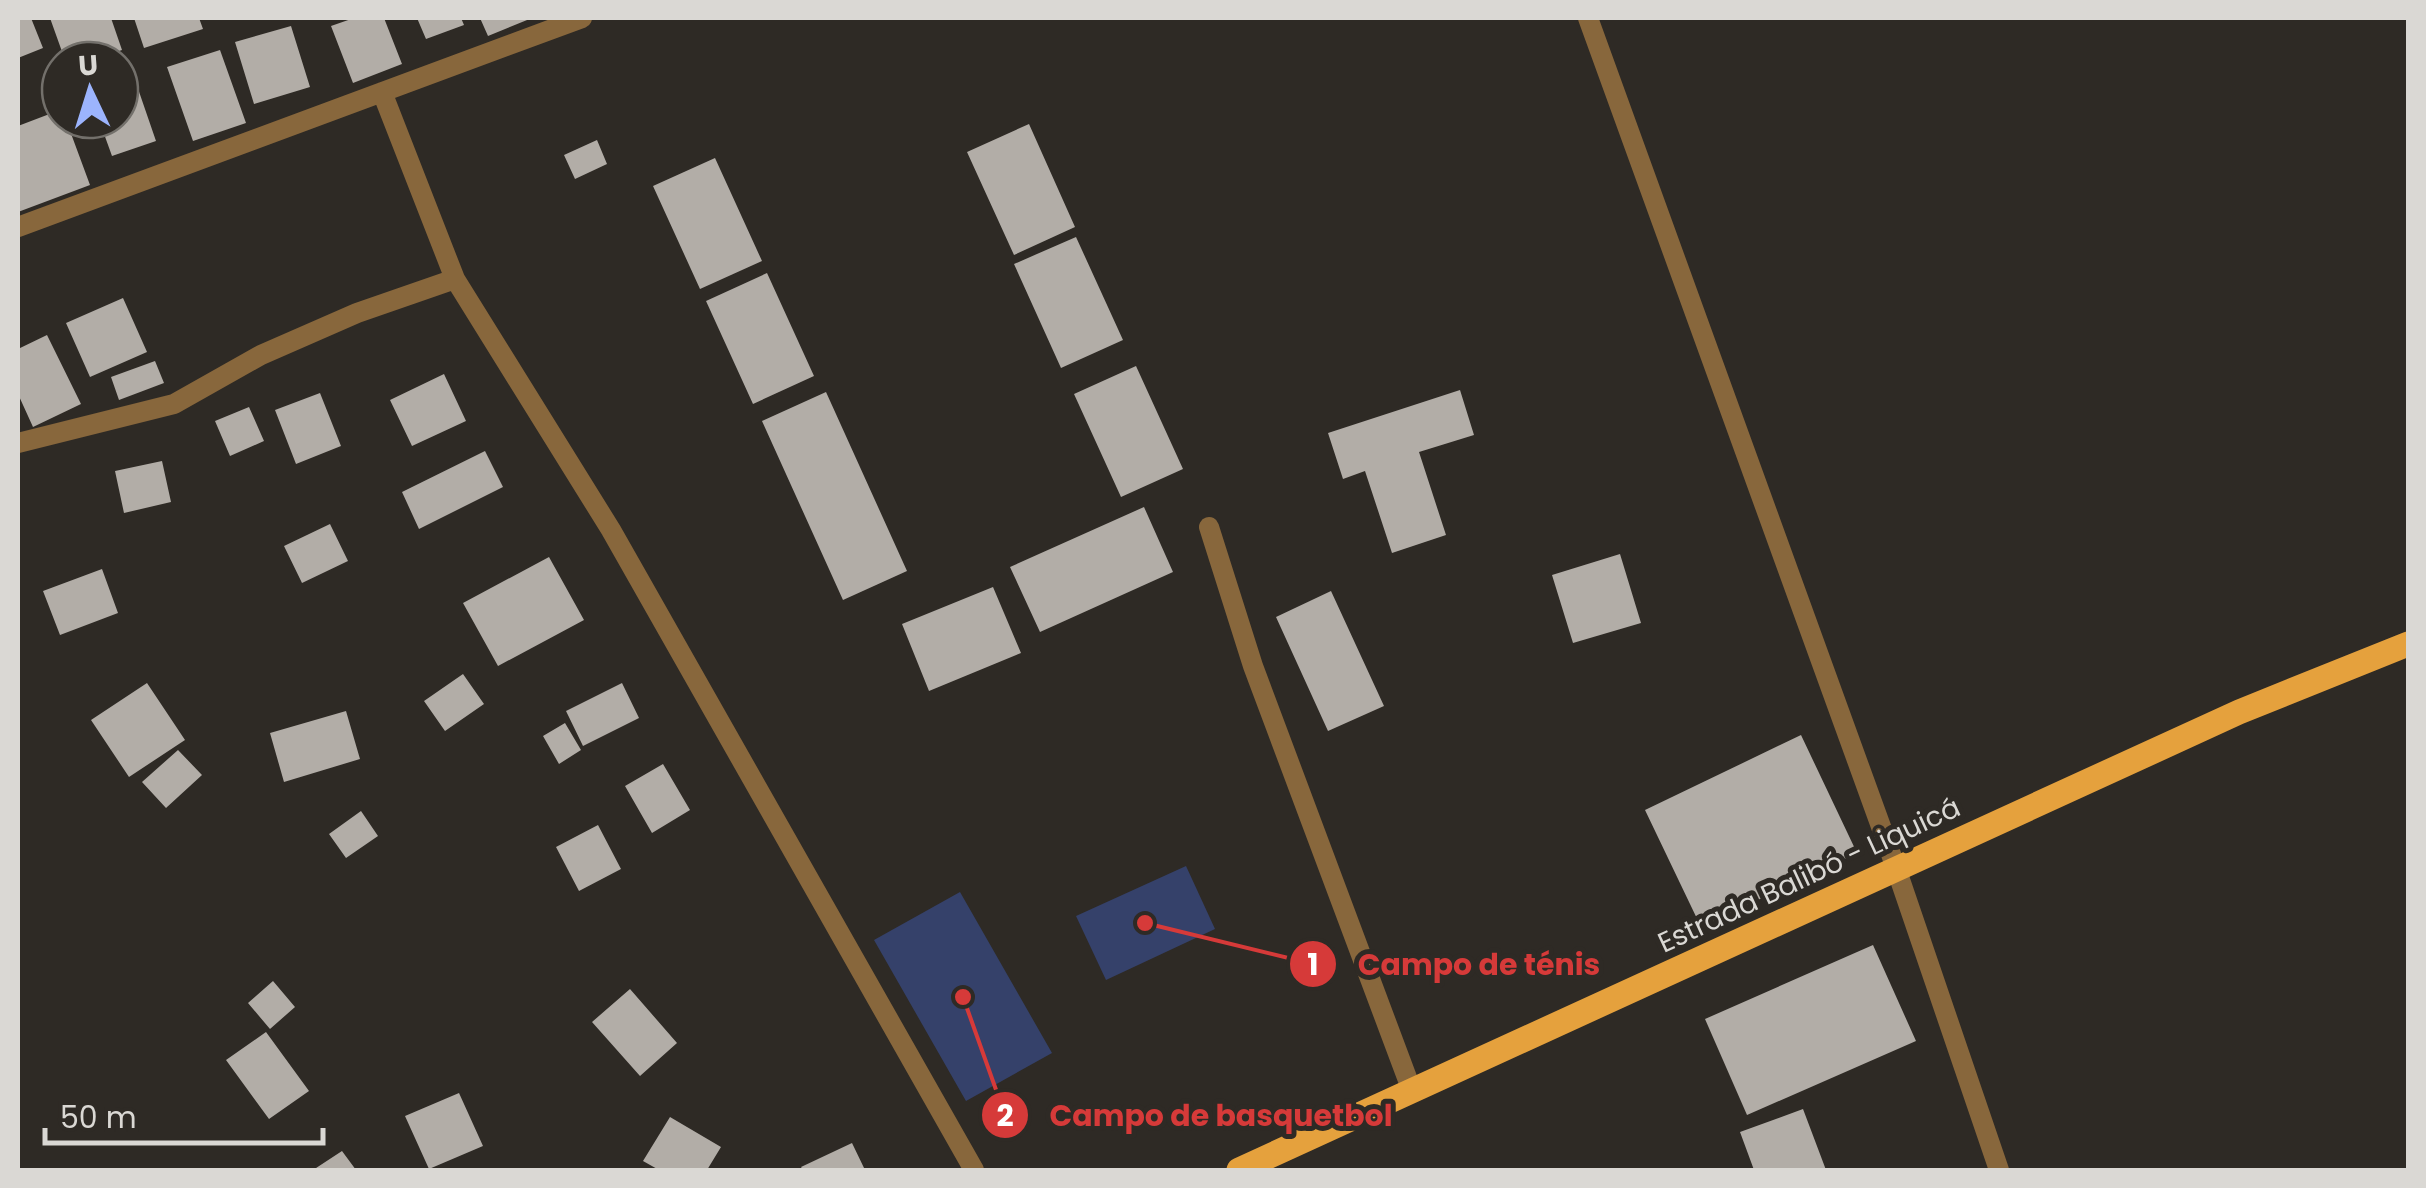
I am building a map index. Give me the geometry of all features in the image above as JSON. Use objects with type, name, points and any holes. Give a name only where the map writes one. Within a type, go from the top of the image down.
[{"type":"main road","name":"Estrada Balibó - Liquicá","points":[[1238,1170],[2239,712],[2408,644]]},
{"type":"street","points":[[18,227],[582,18]]},
{"type":"street","points":[[1588,18],[1896,868],[1999,1170]]},
{"type":"street","points":[[382,92],[455,279],[611,530],[974,1170]]},
{"type":"street","points":[[18,443],[174,404],[277,348],[356,313],[455,279]]},
{"type":"street","points":[[1209,527],[1253,666],[1412,1090]]},
{"type":"shaded area","points":[[1186,866],[1215,929],[1106,980],[1076,916]]},
{"type":"shaded area","points":[[960,892],[1052,1053],[966,1101],[874,940]]},
{"type":"building","points":[[18,18],[31,18],[40,49],[18,58]]},
{"type":"building","points":[[50,18],[111,18],[119,40],[58,40]]},
{"type":"building","points":[[134,18],[199,18],[203,29],[144,48]]},
{"type":"building","points":[[354,18],[384,18],[402,64],[353,83],[331,26]]},
{"type":"building","points":[[417,18],[461,18],[464,25],[426,39]]},
{"type":"building","points":[[480,18],[532,18],[488,36]]},
{"type":"building","points":[[291,26],[310,87],[254,104],[235,42]]},
{"type":"building","points":[[220,50],[246,123],[193,141],[167,67]]},
{"type":"building","points":[[140,95],[156,141],[112,156],[106,140],[140,140]]},
{"type":"building","points":[[40,118],[40,140],[73,140],[90,185],[18,212],[18,126]]},
{"type":"building","points":[[1029,124],[1075,227],[1014,255],[967,152]]},
{"type":"building","points":[[597,140],[607,164],[575,179],[564,155]]},
{"type":"building","points":[[715,158],[762,261],[700,289],[653,186]]},
{"type":"building","points":[[1076,237],[1123,340],[1061,368],[1014,264]]},
{"type":"building","points":[[767,273],[814,376],[753,404],[706,301]]},
{"type":"building","points":[[123,298],[147,352],[90,377],[66,323]]},
{"type":"building","points":[[47,335],[81,404],[33,427],[18,394],[18,349]]},
{"type":"building","points":[[155,361],[164,383],[119,400],[111,377]]},
{"type":"building","points":[[1136,366],[1183,469],[1121,497],[1074,394]]},
{"type":"building","points":[[444,374],[466,421],[412,446],[390,400]]},
{"type":"building","points":[[1460,390],[1474,435],[1419,452],[1446,535],[1392,553],[1365,471],[1343,479],[1328,433]]},
{"type":"building","points":[[826,392],[907,571],[843,600],[762,421]]},
{"type":"building","points":[[320,393],[341,446],[296,464],[275,410]]},
{"type":"building","points":[[249,407],[264,441],[230,456],[215,421]]},
{"type":"building","points":[[485,451],[503,487],[419,529],[402,492]]},
{"type":"building","points":[[162,461],[171,502],[124,513],[115,471]]},
{"type":"building","points":[[1144,507],[1173,572],[1040,632],[1010,567]]},
{"type":"building","points":[[330,524],[348,561],[302,583],[284,546]]},
{"type":"building","points":[[1620,554],[1641,623],[1573,643],[1552,575]]},
{"type":"building","points":[[549,557],[584,620],[498,666],[463,603]]},
{"type":"building","points":[[102,569],[118,613],[60,635],[43,591]]},
{"type":"building","points":[[993,587],[1021,653],[929,691],[902,624]]},
{"type":"building","points":[[1331,591],[1384,706],[1328,731],[1276,617]]},
{"type":"building","points":[[463,674],[484,704],[445,731],[424,701]]},
{"type":"building","points":[[147,683],[185,740],[129,777],[91,720]]},
{"type":"building","points":[[622,683],[639,718],[583,746],[566,711]]},
{"type":"building","points":[[346,711],[360,759],[284,782],[270,733]]},
{"type":"building","points":[[565,723],[581,750],[559,764],[543,736]]},
{"type":"building","points":[[1801,735],[1857,853],[1701,927],[1645,810]]},
{"type":"building","points":[[178,750],[202,775],[166,808],[142,782]]},
{"type":"building","points":[[663,764],[690,810],[652,833],[625,786]]},
{"type":"building","points":[[361,811],[378,836],[346,858],[329,834]]},
{"type":"building","points":[[598,825],[621,869],[579,891],[556,847]]},
{"type":"building","points":[[1873,945],[1916,1041],[1747,1115],[1705,1019]]},
{"type":"building","points":[[273,981],[295,1007],[270,1029],[248,1003]]},
{"type":"building","points":[[630,989],[677,1043],[640,1076],[592,1022]]},
{"type":"building","points":[[266,1032],[309,1091],[269,1119],[226,1060]]},
{"type":"building","points":[[459,1093],[483,1146],[429,1169],[405,1116]]},
{"type":"building","points":[[1803,1109],[1826,1170],[1754,1170],[1740,1132]]},
{"type":"building","points":[[670,1117],[721,1147],[707,1170],[659,1170],[643,1161]]},
{"type":"building","points":[[852,1143],[865,1170],[801,1167]]},
{"type":"building","points":[[342,1151],[356,1170],[313,1170]]},
{"type":"place","name":"Campo de ténis","points":[[1145,923]]},
{"type":"place","name":"Campo de basquetbol","points":[[963,997]]}]
